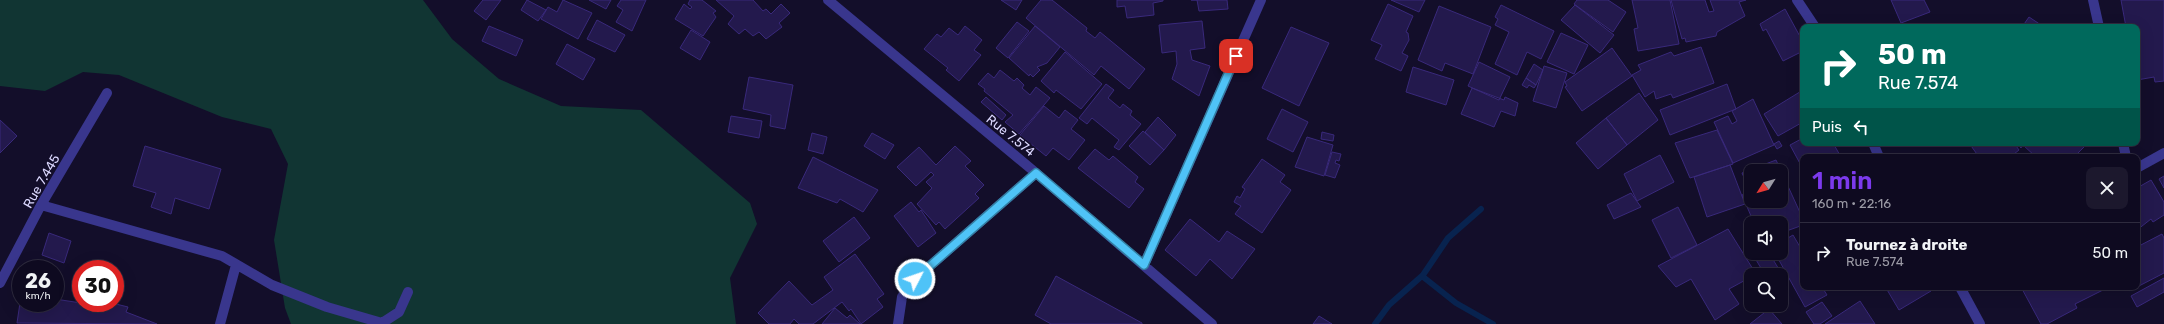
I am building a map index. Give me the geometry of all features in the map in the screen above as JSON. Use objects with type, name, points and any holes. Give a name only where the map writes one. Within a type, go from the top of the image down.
[{"type":"street","points":[[1144,265],[1261,0]]},
{"type":"street","points":[[1797,0],[1813,24]]},
{"type":"street","points":[[2093,0],[2098,24]]},
{"type":"street","name":"Rue 7.574","points":[[830,1],[1036,173],[1212,324]]},
{"type":"street","name":"Rue 7.445","points":[[0,283],[41,205],[107,93]]},
{"type":"street","points":[[2140,166],[2164,153]]},
{"type":"street","points":[[898,324],[902,298],[915,279],[1036,173]]},
{"type":"street","points":[[41,205],[222,256],[272,285],[327,307],[382,323],[399,312],[408,292]]},
{"type":"street","points":[[220,324],[236,265]]},
{"type":"street","points":[[1962,290],[1980,324]]},
{"type":"green space","points":[[0,0],[423,0],[452,39],[499,79],[561,106],[641,110],[750,203],[757,224],[730,278],[736,324],[291,324],[285,308],[274,240],[288,164],[271,129],[222,117],[119,75],[83,72],[45,91],[0,86]]},
{"type":"building","points":[[483,0],[501,0],[486,20],[474,11]]},
{"type":"building","points":[[527,0],[546,10],[538,21],[521,10]]},
{"type":"building","points":[[563,0],[592,13],[578,39],[541,19],[548,7],[557,12]]},
{"type":"building","points":[[589,0],[611,0],[606,9]]},
{"type":"building","points":[[621,0],[646,0],[632,31],[616,22],[623,10],[617,6]]},
{"type":"building","points":[[690,0],[702,0],[716,11],[713,13],[716,17],[703,36],[675,19],[684,4],[690,9],[692,7],[688,4]]},
{"type":"building","points":[[716,0],[753,0],[763,11],[766,9],[771,14],[781,4],[790,13],[779,23],[782,27],[766,39],[759,32],[753,36],[745,29],[739,34],[728,24],[734,16]]},
{"type":"building","points":[[1001,0],[1022,0],[1016,10]]},
{"type":"building","points":[[1041,0],[1052,0],[1087,28],[1086,31],[1095,38],[1100,32],[1145,69],[1129,89],[1101,66],[1094,75],[1026,18]]},
{"type":"building","points":[[1117,0],[1163,1],[1153,3],[1154,15],[1127,18],[1125,6],[1117,7]]},
{"type":"building","points":[[1197,0],[1227,0],[1228,9],[1199,11]]},
{"type":"building","points":[[1391,0],[1425,0],[1419,12]]},
{"type":"building","points":[[1577,0],[1608,0],[1626,12],[1613,32],[1574,4]]},
{"type":"building","points":[[1632,0],[1670,0],[1679,44],[1638,51],[1634,29],[1638,28]]},
{"type":"building","points":[[1671,0],[1705,0],[1709,12],[1714,11],[1710,0],[1746,0],[1739,2],[1745,16],[1717,32],[1716,36],[1686,42],[1685,38],[1682,39]]},
{"type":"building","points":[[1891,0],[1924,0],[1930,12],[1901,23]]},
{"type":"building","points":[[2121,0],[2164,0],[2164,81],[2155,82],[2154,77],[2140,79],[2140,24],[2125,24]]},
{"type":"building","points":[[1388,4],[1413,16],[1406,32],[1408,33],[1409,40],[1402,53],[1408,56],[1401,71],[1375,59],[1382,45],[1371,40]]},
{"type":"building","points":[[1501,5],[1554,31],[1541,59],[1527,52],[1517,75],[1495,64],[1509,32],[1495,25],[1498,19],[1495,17]]},
{"type":"building","points":[[1575,5],[1614,35],[1600,53],[1561,20]]},
{"type":"building","points":[[1439,6],[1491,27],[1473,74],[1445,63],[1442,71],[1418,60]]},
{"type":"building","points":[[1785,9],[1800,36],[1800,52],[1783,61],[1766,29],[1763,31],[1760,24]]},
{"type":"building","points":[[2029,17],[2040,24],[2024,24]]},
{"type":"building","points":[[597,20],[625,35],[615,52],[587,39]]},
{"type":"building","points":[[1202,21],[1205,48],[1190,50],[1192,60],[1210,66],[1199,96],[1172,79],[1177,64],[1176,51],[1162,53],[1159,25]]},
{"type":"building","points":[[1017,22],[1029,31],[1008,58],[996,48]]},
{"type":"building","points":[[489,26],[523,40],[516,56],[482,41]]},
{"type":"building","points":[[965,26],[982,40],[974,50],[981,55],[959,81],[946,70],[948,68],[924,49],[937,34],[941,37],[949,28],[958,35]]},
{"type":"building","points":[[1035,26],[1060,47],[1047,63],[1037,67],[1040,70],[1033,77],[1030,74],[1029,76],[1009,58]]},
{"type":"building","points":[[1291,27],[1329,43],[1299,106],[1262,88]]},
{"type":"building","points":[[691,30],[710,42],[700,60],[680,48]]},
{"type":"building","points":[[1561,33],[1588,45],[1574,74],[1547,62]]},
{"type":"building","points":[[567,44],[595,59],[583,80],[556,64]]},
{"type":"building","points":[[1701,47],[1714,83],[1673,98],[1671,94],[1656,99],[1654,91],[1645,97],[1632,75],[1641,70],[1638,65],[1671,52],[1674,56]]},
{"type":"building","points":[[1612,48],[1632,76],[1582,111],[1565,87],[1567,86],[1565,82]]},
{"type":"building","points":[[1065,52],[1102,84],[1081,109],[1056,90],[1054,93],[1041,81]]},
{"type":"building","points":[[1479,62],[1510,77],[1499,100],[1468,86]]},
{"type":"building","points":[[1534,64],[1543,70],[1536,85],[1526,78]]},
{"type":"building","points":[[1544,66],[1567,73],[1556,108],[1533,101]]},
{"type":"building","points":[[1413,67],[1454,80],[1446,105],[1406,92]]},
{"type":"building","points":[[1000,70],[1014,81],[1017,78],[1024,85],[1022,88],[1030,95],[1036,87],[1050,98],[1019,134],[1005,122],[1013,115],[984,91],[985,89],[978,84],[988,73],[994,78]]},
{"type":"building","points":[[749,77],[793,85],[785,129],[770,126],[771,115],[743,109]]},
{"type":"building","points":[[1526,78],[1536,85],[1534,88],[1529,85],[1527,88],[1522,85]]},
{"type":"building","points":[[1106,84],[1114,90],[1108,98],[1120,108],[1123,104],[1132,111],[1130,115],[1141,124],[1119,150],[1114,147],[1119,140],[1092,118],[1087,124],[1079,118]]},
{"type":"building","points":[[1727,84],[1736,109],[1670,135],[1660,110]]},
{"type":"building","points":[[1472,88],[1504,100],[1505,97],[1518,103],[1515,116],[1501,111],[1494,127],[1461,114]]},
{"type":"building","points":[[1800,92],[1800,124],[1778,136],[1764,114]]},
{"type":"building","points":[[1639,93],[1658,120],[1627,145],[1606,118]]},
{"type":"building","points":[[986,97],[1006,115],[1002,120],[981,102]]},
{"type":"building","points":[[1753,99],[1774,145],[1733,163],[1714,122],[1728,116],[1732,124],[1737,121],[1732,111]]},
{"type":"building","points":[[1044,106],[1059,118],[1065,110],[1078,120],[1071,129],[1085,140],[1069,160],[1053,148],[1046,156],[1020,135]]},
{"type":"building","points":[[1282,109],[1308,122],[1293,152],[1267,139]]},
{"type":"building","points":[[731,116],[762,121],[759,138],[728,132]]},
{"type":"building","points":[[1158,117],[1176,135],[1164,150],[1145,132]]},
{"type":"building","points":[[1606,118],[1627,145],[1598,169],[1576,143]]},
{"type":"building","points":[[0,120],[17,136],[0,153]]},
{"type":"building","points":[[1717,130],[1733,164],[1690,178],[1675,143]]},
{"type":"building","points":[[1143,131],[1164,150],[1150,165],[1129,146]]},
{"type":"building","points":[[1322,132],[1334,135],[1333,141],[1321,139]]},
{"type":"building","points":[[812,133],[827,137],[823,154],[808,150]]},
{"type":"building","points":[[872,133],[894,145],[885,159],[864,146]]},
{"type":"building","points":[[1307,137],[1333,145],[1324,176],[1295,167]]},
{"type":"building","points":[[1800,140],[1800,146],[1835,146],[1839,154],[1800,154],[1800,163],[1790,145]]},
{"type":"building","points":[[1779,141],[1782,146],[1777,149],[1774,144]]},
{"type":"building","points":[[145,146],[221,169],[209,209],[175,198],[171,214],[151,207],[156,193],[133,186]]},
{"type":"building","points":[[955,146],[971,161],[965,166],[984,185],[975,194],[979,198],[945,229],[939,222],[936,225],[917,204],[932,188],[926,182],[934,175],[931,172],[916,186],[897,167],[919,147],[936,165]]},
{"type":"building","points":[[1971,146],[2016,146],[2019,150],[2014,154],[1977,154]]},
{"type":"building","points":[[2024,146],[2085,146],[2077,154],[2033,154]]},
{"type":"building","points":[[1095,149],[1109,160],[1113,156],[1138,177],[1135,182],[1144,189],[1129,208],[1078,168]]},
{"type":"building","points":[[1332,152],[1341,154],[1339,161],[1336,160],[1335,163],[1340,165],[1335,178],[1325,175]]},
{"type":"building","points":[[1660,155],[1674,182],[1637,201],[1624,174]]},
{"type":"building","points":[[813,157],[878,190],[863,212],[840,199],[837,203],[798,188]]},
{"type":"building","points":[[1262,159],[1285,175],[1280,182],[1291,190],[1262,233],[1235,214],[1241,206],[1234,202],[1237,196],[1240,198],[1245,189],[1242,187]]},
{"type":"building","points":[[1776,160],[1778,164],[1766,164]]},
{"type":"building","points":[[1730,165],[1744,204],[1707,217],[1694,177]]},
{"type":"building","points":[[2164,176],[2164,188],[2159,179]]},
{"type":"building","points":[[2151,180],[2164,202],[2164,215],[2153,222],[2151,219],[2140,228],[2140,186]]},
{"type":"building","points":[[1788,186],[1800,212],[1800,226],[1788,230],[1788,216],[1751,216],[1748,208],[1788,208]]},
{"type":"building","points":[[1631,193],[1641,207],[1614,219],[1607,205]]},
{"type":"building","points":[[911,202],[919,212],[921,210],[936,233],[918,247],[894,216]]},
{"type":"building","points":[[1678,207],[1697,245],[1671,258],[1652,220]]},
{"type":"building","points":[[854,217],[870,238],[839,262],[823,241]]},
{"type":"building","points":[[1190,219],[1219,242],[1227,231],[1255,249],[1232,279],[1210,259],[1196,276],[1165,250]]},
{"type":"building","points":[[1728,229],[1744,255],[1744,260],[1747,260],[1752,268],[1744,268],[1744,281],[1729,289],[1739,304],[1715,320],[1691,279],[1676,287],[1658,266]]},
{"type":"building","points":[[49,233],[71,241],[64,263],[64,260],[56,260],[42,255]]},
{"type":"building","points":[[2162,234],[2164,238],[2164,273],[2140,285],[2140,245]]},
{"type":"building","points":[[1793,235],[1800,247],[1800,290],[1824,290],[1827,295],[1805,307],[1788,276],[1788,268],[1783,268],[1779,260],[1788,260],[1788,238]]},
{"type":"building","points":[[855,254],[884,294],[877,299],[883,307],[861,324],[851,309],[849,311],[842,302],[813,324],[799,324],[794,319],[790,324],[769,324],[758,313],[789,281],[812,305],[833,290],[824,277]]},
{"type":"building","points":[[1756,260],[1773,260],[1778,268],[1761,268]]},
{"type":"building","points":[[1056,276],[1142,324],[1051,324],[1035,315]]},
{"type":"building","points":[[2164,278],[2164,292],[2137,307],[2131,296]]},
{"type":"building","points":[[1887,290],[1931,291],[1899,310]]},
{"type":"building","points":[[2023,290],[2103,290],[2075,304],[2077,308],[2047,324],[2041,324]]},
{"type":"building","points":[[64,300],[72,302],[72,312],[124,312],[124,306],[128,307],[126,312],[157,324],[17,323],[19,312],[64,312]]},
{"type":"building","points":[[1860,301],[1875,324],[1825,324]]},
{"type":"building","points":[[1822,302],[1832,316],[1820,324],[1814,324],[1806,312]]},
{"type":"building","points":[[835,308],[847,318],[850,315],[860,324],[822,324]]},
{"type":"building","points":[[1765,312],[1772,312],[1782,324],[1750,324]]},
{"type":"building","points":[[1319,316],[1332,324],[1313,324]]},
{"type":"waterway","points":[[1375,324],[1389,305],[1423,275],[1448,238],[1481,209]]},
{"type":"waterway","points":[[1422,276],[1456,303],[1493,324]]},
{"type":"route","points":[[915,279],[1036,173],[1144,265],[1236,56]]}]
